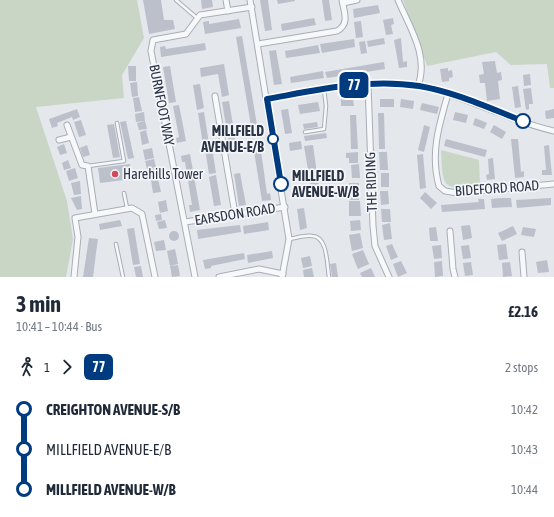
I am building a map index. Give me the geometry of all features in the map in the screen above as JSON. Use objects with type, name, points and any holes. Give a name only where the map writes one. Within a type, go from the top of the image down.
[{"type":"street","points":[[226,0],[228,11]]},
{"type":"street","points":[[219,277],[259,269],[283,275],[289,239],[250,0]]},
{"type":"street","points":[[258,44],[337,31],[342,28],[346,22],[342,1],[356,0]]},
{"type":"street","points":[[398,0],[422,56],[422,71],[418,86]]},
{"type":"street","points":[[198,18],[200,15],[252,7]]},
{"type":"street","name":"BURNFOOT WAY","points":[[195,277],[151,51],[153,40],[186,34],[198,18]]},
{"type":"street","points":[[267,99],[368,83],[418,86],[477,103],[532,125],[554,130]]},
{"type":"street","name":"THE RIDING","points":[[368,83],[375,246],[389,277]]},
{"type":"street","name":"BIDEFORD ROAD","points":[[448,94],[437,133],[435,150],[436,176],[439,186],[445,191],[458,193],[554,184]]},
{"type":"street","points":[[215,96],[235,214]]},
{"type":"street","points":[[67,125],[82,165],[88,166],[95,214]]},
{"type":"street","points":[[59,140],[71,137]]},
{"type":"street","name":"EARSDON ROAD","points":[[185,222],[284,207]]},
{"type":"street","points":[[74,277],[78,237],[75,218],[127,208],[138,210],[142,214],[155,277]]},
{"type":"street","points":[[450,232],[455,277]]},
{"type":"street","points":[[522,252],[524,277]]},
{"type":"lane","points":[[176,0],[198,18]]},
{"type":"lane","points":[[305,132],[324,129],[326,106],[324,89]]},
{"type":"lane","points":[[88,166],[124,161],[117,123]]},
{"type":"lane","points":[[124,193],[127,208]]},
{"type":"lane","points":[[289,239],[313,235],[319,239],[323,244],[328,277]]},
{"type":"lane","points":[[116,244],[123,277]]},
{"type":"green space","points":[[0,0],[137,0],[144,38],[122,75],[124,98],[36,107],[67,201],[73,239],[66,277],[0,277]]},
{"type":"green space","points":[[403,0],[554,0],[554,88],[550,88],[547,64],[511,65],[496,52],[427,66]]},
{"type":"green space","points":[[441,150],[479,160],[480,186],[458,187],[447,184],[442,172]]},
{"type":"building","points":[[143,0],[161,0],[164,20],[173,20],[175,29],[149,34]]},
{"type":"building","points":[[201,0],[212,0],[213,7],[202,9]]},
{"type":"building","points":[[260,0],[268,0],[272,30],[265,31]]},
{"type":"building","points":[[277,0],[295,0],[295,1],[278,4]]},
{"type":"building","points":[[322,0],[329,0],[332,20],[325,21]]},
{"type":"building","points":[[378,5],[380,13],[354,18],[353,9]]},
{"type":"building","points":[[314,18],[316,25],[282,31],[281,24]]},
{"type":"building","points":[[393,18],[394,24],[391,25],[393,34],[386,35],[383,20]]},
{"type":"building","points":[[239,19],[241,28],[205,34],[203,22],[209,21],[209,24]]},
{"type":"building","points":[[361,21],[363,37],[356,38],[354,22]]},
{"type":"building","points":[[242,36],[257,125],[260,125],[261,131],[252,132],[236,37]]},
{"type":"building","points":[[384,38],[385,44],[368,47],[367,41]]},
{"type":"building","points":[[401,38],[403,62],[407,61],[407,67],[399,68],[394,40]]},
{"type":"building","points":[[354,39],[355,47],[322,53],[320,44]]},
{"type":"building","points":[[365,41],[367,53],[361,54],[359,42]]},
{"type":"building","points":[[205,43],[206,50],[161,57],[160,47],[165,46],[166,49]]},
{"type":"building","points":[[318,45],[320,53],[286,58],[285,51]]},
{"type":"building","points":[[276,50],[282,84],[274,85],[269,51]]},
{"type":"building","points":[[495,61],[497,73],[501,72],[502,80],[498,81],[500,99],[487,101],[485,83],[480,83],[479,75],[484,74],[482,62]]},
{"type":"building","points":[[384,62],[385,69],[327,78],[325,72]]},
{"type":"building","points":[[224,64],[229,95],[222,97],[218,74],[201,77],[200,68]]},
{"type":"building","points":[[128,66],[136,66],[136,81],[129,81]]},
{"type":"building","points":[[170,66],[176,102],[169,103],[163,67]]},
{"type":"building","points":[[448,68],[448,71],[452,70],[453,77],[449,78],[449,81],[442,82],[440,69]]},
{"type":"building","points":[[323,71],[324,78],[291,83],[290,77]]},
{"type":"building","points":[[530,74],[531,85],[524,86],[523,75]]},
{"type":"building","points":[[137,82],[138,96],[132,97],[130,83]]},
{"type":"building","points":[[200,84],[204,108],[197,110],[193,85]]},
{"type":"building","points":[[518,86],[521,107],[515,108],[512,87]]},
{"type":"building","points":[[531,88],[533,104],[529,104],[529,109],[526,110],[523,89]]},
{"type":"building","points":[[139,97],[142,111],[135,112],[133,98]]},
{"type":"building","points":[[341,99],[353,99],[354,106],[341,106]]},
{"type":"building","points":[[380,99],[394,99],[394,107],[380,107]]},
{"type":"building","points":[[401,99],[414,101],[413,109],[400,107]]},
{"type":"building","points":[[229,101],[237,149],[230,150],[222,102]]},
{"type":"building","points":[[318,102],[320,111],[300,114],[298,105]]},
{"type":"building","points":[[422,103],[439,107],[437,114],[420,110]]},
{"type":"building","points":[[179,105],[186,141],[177,143],[176,138],[179,137],[173,106]]},
{"type":"building","points":[[77,109],[80,117],[73,120],[72,117],[57,123],[58,126],[52,128],[49,119]]},
{"type":"building","points":[[288,109],[292,133],[285,134],[281,110]]},
{"type":"building","points":[[554,109],[554,118],[546,119],[545,111]]},
{"type":"building","points":[[144,112],[145,121],[136,122],[135,114]]},
{"type":"building","points":[[204,112],[209,144],[203,145],[198,113]]},
{"type":"building","points":[[455,112],[468,115],[466,123],[453,120]]},
{"type":"building","points":[[378,113],[384,113],[385,149],[379,149]]},
{"type":"building","points":[[350,115],[356,115],[358,149],[351,149]]},
{"type":"building","points":[[475,118],[487,123],[484,129],[473,125]]},
{"type":"building","points":[[81,120],[86,135],[79,137],[74,122]]},
{"type":"building","points":[[126,121],[134,158],[128,159],[120,122]]},
{"type":"building","points":[[145,121],[147,129],[139,130],[137,123]]},
{"type":"building","points":[[317,122],[318,127],[304,129],[303,124]]},
{"type":"building","points":[[114,124],[120,157],[113,158],[107,125]]},
{"type":"building","points":[[424,125],[430,127],[424,152],[418,150]]},
{"type":"building","points":[[494,125],[506,132],[502,139],[490,132]]},
{"type":"building","points":[[146,130],[149,143],[142,145],[140,132]]},
{"type":"building","points":[[326,133],[327,138],[305,141],[304,136]]},
{"type":"building","points":[[446,139],[487,150],[485,157],[444,146]]},
{"type":"building","points":[[511,139],[518,139],[521,172],[524,171],[524,177],[515,178]]},
{"type":"building","points":[[301,141],[302,149],[290,151],[289,143]]},
{"type":"building","points":[[263,143],[264,150],[261,151],[267,194],[270,193],[271,200],[262,201],[253,145]]},
{"type":"building","points":[[64,144],[67,153],[60,155],[57,147]]},
{"type":"building","points":[[87,145],[90,155],[83,157],[80,148]]},
{"type":"building","points":[[313,145],[319,187],[311,188],[304,146]]},
{"type":"building","points":[[549,145],[552,175],[542,175],[542,170],[546,170],[544,146]]},
{"type":"building","points":[[152,148],[154,158],[145,160],[143,150]]},
{"type":"building","points":[[212,148],[216,173],[209,174],[205,149]]},
{"type":"building","points":[[358,152],[358,163],[349,163],[349,158],[346,158],[346,153]]},
{"type":"building","points":[[379,152],[387,152],[388,170],[380,170]]},
{"type":"building","points":[[190,154],[200,210],[190,212],[189,205],[192,205],[185,162],[182,162],[181,156]]},
{"type":"building","points":[[423,154],[426,188],[420,189],[417,155]]},
{"type":"building","points":[[493,158],[495,179],[487,180],[486,175],[489,174],[488,159]]},
{"type":"building","points":[[154,159],[156,167],[147,169],[145,161]]},
{"type":"building","points":[[68,160],[71,168],[64,170],[62,163]]},
{"type":"building","name":"Harehills Tower","points":[[130,164],[132,179],[100,183],[98,168]]},
{"type":"building","points":[[359,164],[360,178],[352,178],[351,165]]},
{"type":"building","points":[[75,168],[78,178],[69,181],[66,171]]},
{"type":"building","points":[[156,168],[158,177],[149,179],[147,170]]},
{"type":"building","points":[[240,173],[246,205],[239,206],[234,174]]},
{"type":"building","points":[[381,173],[389,173],[389,187],[381,187]]},
{"type":"building","points":[[216,175],[221,205],[214,206],[209,177]]},
{"type":"building","points":[[158,179],[161,192],[153,193],[151,180]]},
{"type":"building","points":[[80,181],[81,194],[74,195],[71,183]]},
{"type":"building","points":[[349,183],[359,183],[359,200],[350,200]]},
{"type":"building","points":[[308,187],[309,195],[298,196],[297,189]]},
{"type":"building","points":[[380,191],[388,191],[389,204],[381,205]]},
{"type":"building","points":[[425,192],[437,203],[431,209],[420,198]]},
{"type":"building","points":[[81,196],[82,209],[77,210],[71,198]]},
{"type":"building","points":[[511,198],[512,207],[492,208],[491,199]]},
{"type":"building","points":[[551,198],[551,205],[517,208],[516,200]]},
{"type":"building","points":[[478,199],[484,199],[485,209],[442,212],[441,205],[479,202]]},
{"type":"building","points":[[166,200],[168,211],[160,213],[158,202]]},
{"type":"building","points":[[349,201],[360,201],[361,216],[349,216]]},
{"type":"building","points":[[304,208],[307,228],[300,230],[297,209]]},
{"type":"building","points":[[381,209],[390,209],[391,222],[382,222]]},
{"type":"building","points":[[161,214],[162,220],[156,221],[155,215]]},
{"type":"building","points":[[120,220],[122,226],[100,230],[99,224]]},
{"type":"building","points":[[165,220],[167,228],[159,229],[157,222]]},
{"type":"building","points":[[360,220],[361,230],[351,231],[350,221]]},
{"type":"building","points":[[268,222],[269,230],[244,234],[243,226]]},
{"type":"building","points":[[390,223],[392,239],[384,240],[382,225]]},
{"type":"building","points":[[240,225],[241,232],[198,239],[197,230]]},
{"type":"building","points":[[470,225],[472,238],[463,240],[461,226]]},
{"type":"building","points":[[513,226],[517,234],[502,241],[498,233]]},
{"type":"building","points":[[436,227],[438,241],[430,241],[429,228]]},
{"type":"building","points":[[523,227],[536,229],[534,237],[521,235]]},
{"type":"building","points":[[134,228],[140,264],[133,265],[127,229]]},
{"type":"building","points":[[172,231],[176,231],[178,232],[178,240],[172,241],[169,238],[169,234]]},
{"type":"building","points":[[360,233],[363,248],[352,251],[349,235]]},
{"type":"building","points":[[89,238],[98,239],[93,277],[83,277]]},
{"type":"building","points":[[164,240],[166,250],[156,251],[154,242]]},
{"type":"building","points":[[392,244],[398,257],[391,260],[386,246]]},
{"type":"building","points":[[506,244],[508,259],[499,260],[497,245]]},
{"type":"building","points":[[441,245],[442,258],[434,259],[432,246]]},
{"type":"building","points":[[469,245],[471,258],[463,259],[461,246]]},
{"type":"building","points":[[175,249],[178,264],[170,266],[167,251]]},
{"type":"building","points":[[363,250],[369,264],[358,269],[352,254]]},
{"type":"building","points":[[272,251],[273,258],[248,263],[247,255]]},
{"type":"building","points":[[244,253],[245,259],[211,266],[211,268],[205,269],[203,260]]},
{"type":"building","points":[[310,256],[312,266],[303,268],[301,258]]},
{"type":"building","points":[[547,260],[549,272],[538,273],[536,262]]},
{"type":"building","points":[[401,261],[407,273],[398,277],[393,264]]},
{"type":"building","points":[[442,261],[443,276],[435,277],[434,262]]},
{"type":"building","points":[[471,262],[473,275],[465,276],[463,263]]},
{"type":"building","points":[[510,262],[512,276],[503,277],[502,263]]},
{"type":"building","points":[[336,263],[338,277],[332,277],[330,264]]},
{"type":"building","points":[[178,265],[180,276],[172,277],[170,266]]},
{"type":"building","points":[[141,266],[143,277],[136,277],[134,267]]},
{"type":"building","points":[[312,268],[314,277],[304,277],[303,270]]},
{"type":"building","points":[[371,268],[375,277],[362,277],[360,273]]},
{"type":"bus line","name":"77","points":[[281,184],[267,99],[368,83],[418,86],[477,103],[523,121]]},
{"type":"place","name":"MILLFIELD AVENUE-E/B","points":[[273,139]]},
{"type":"place","name":"Harehills Tower","points":[[115,174]]},
{"type":"place","name":"MILLFIELD AVENUE-W/B","points":[[281,184]]}]
